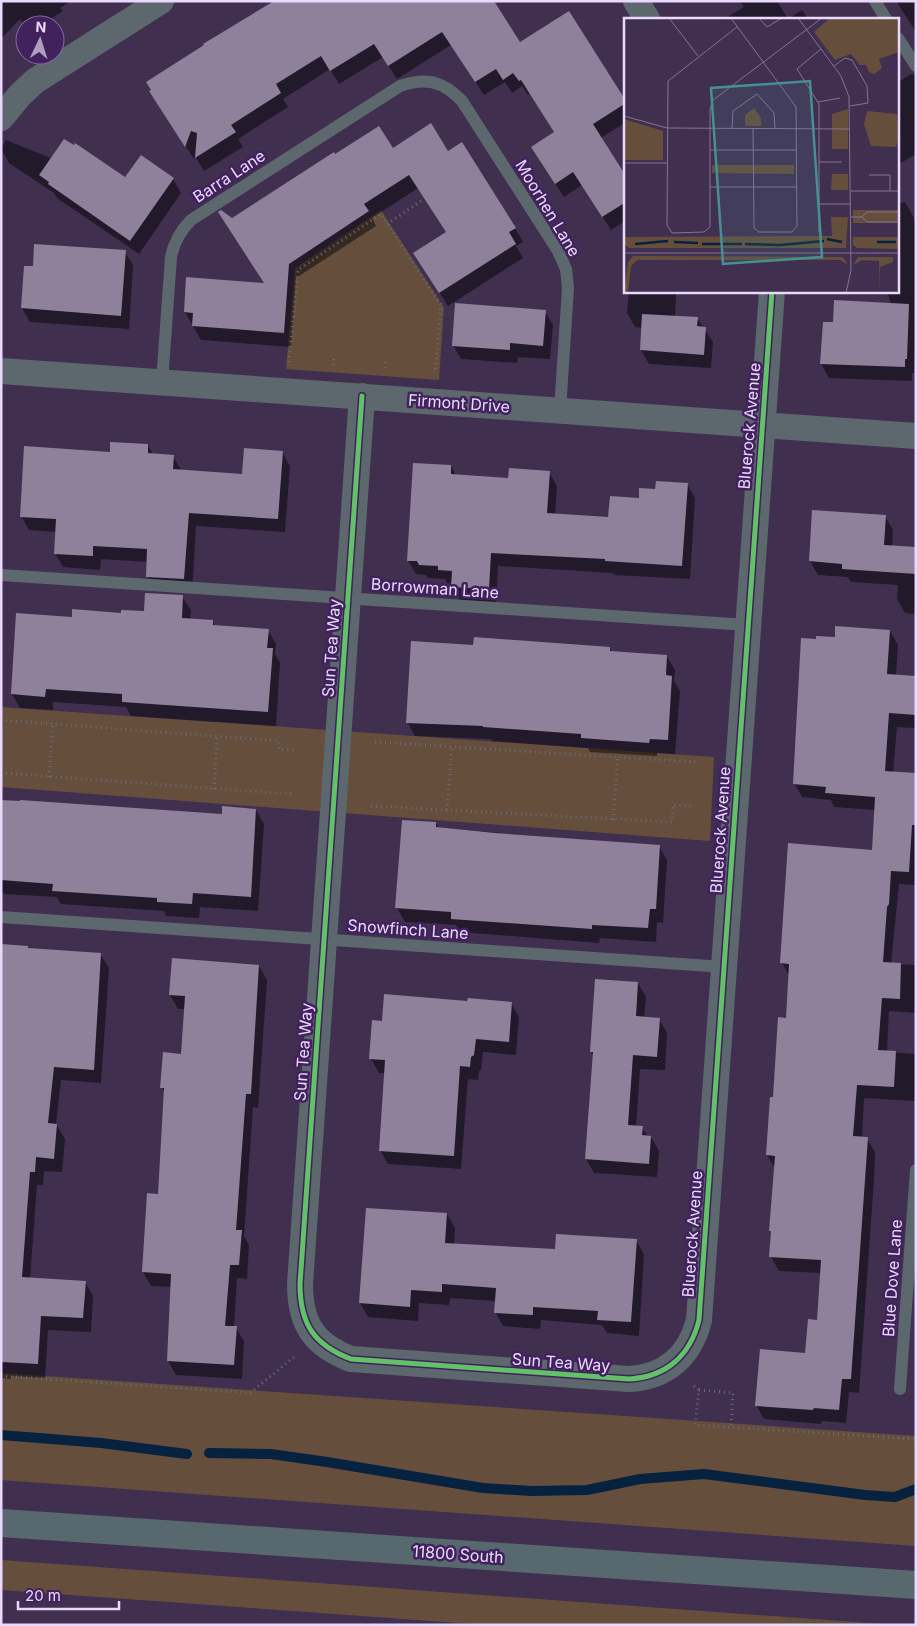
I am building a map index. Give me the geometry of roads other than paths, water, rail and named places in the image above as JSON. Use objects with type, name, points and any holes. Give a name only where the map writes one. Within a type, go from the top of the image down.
[{"type":"main road","name":"11800 South","points":[[1,1523],[916,1585]]},
{"type":"street","points":[[1,118],[20,95],[35,81],[161,1]]},
{"type":"street","points":[[636,1],[646,18]]},
{"type":"street","name":"Bluerock Avenue","points":[[674,1363],[690,1343],[699,1320],[772,292]]},
{"type":"street","name":"Firmont Drive","points":[[1,371],[916,436]]},
{"type":"street","name":"Sun Tea Way","points":[[362,396],[300,1284],[302,1312],[316,1338],[326,1347],[351,1359],[629,1379],[653,1375],[674,1363]]},
{"type":"lane","points":[[875,1],[885,18]]},
{"type":"lane","points":[[900,41],[916,66]]},
{"type":"lane","name":"Barra Lane","points":[[162,382],[171,257],[173,247],[184,227],[191,220],[400,86],[415,82],[431,82]]},
{"type":"lane","name":"Moorhen Lane","points":[[431,82],[448,88],[462,101],[558,251],[566,269],[568,288],[560,410]]},
{"type":"lane","name":"Borrowman Lane","points":[[1,575],[747,625]]},
{"type":"lane","name":"Snowfinch Lane","points":[[1,917],[724,967]]},
{"type":"lane","name":"Blue Dove Lane","points":[[900,1389],[916,1170]]},
{"type":"waterway","points":[[1,1435],[101,1443],[187,1454]]},
{"type":"waterway","points":[[209,1453],[271,1454],[483,1488],[532,1491],[587,1490],[640,1479],[704,1474],[865,1495],[895,1497],[916,1489]]}]
